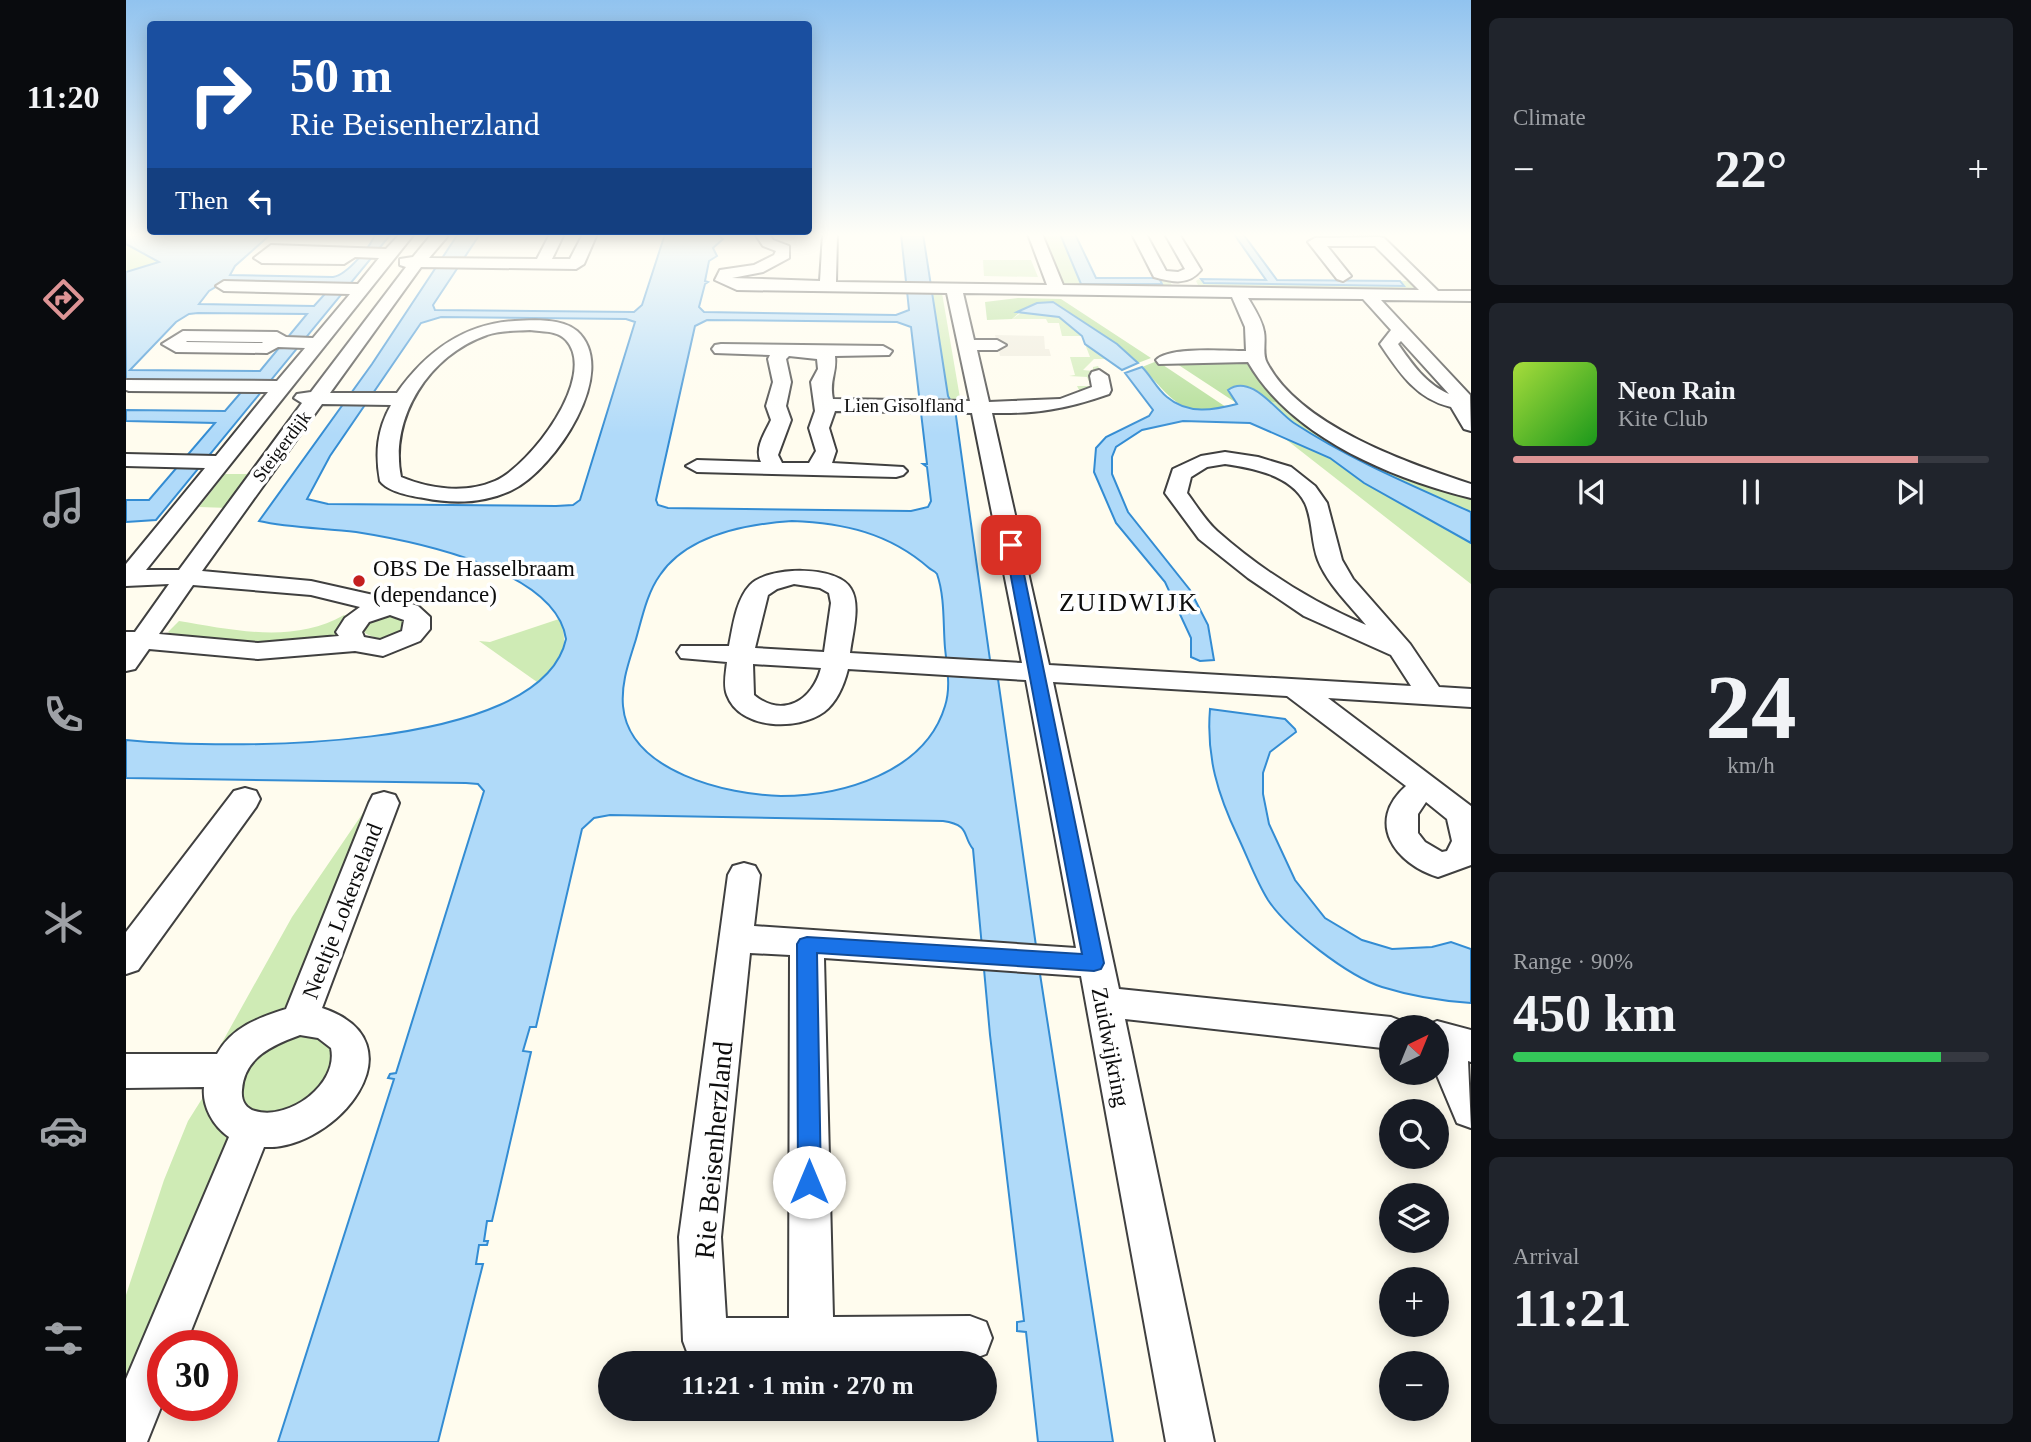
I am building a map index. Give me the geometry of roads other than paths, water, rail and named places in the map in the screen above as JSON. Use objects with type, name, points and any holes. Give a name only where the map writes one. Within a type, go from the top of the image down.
[{"type":"street","name":"Steigerdijk","points":[[126,577],[223,462],[352,301]]},
{"type":"street","name":"Steigerdijk","points":[[126,663],[135,639],[185,578],[317,397],[394,301]]},
{"type":"street","name":"Zuidwijkring","points":[[957,301],[968,345],[971,406],[1022,672],[1094,963],[1190,1442]]},
{"type":"street","points":[[1242,301],[1255,329],[1259,365],[1296,408],[1328,431],[1400,467],[1471,491]]},
{"type":"street","points":[[1373,301],[1399,332],[1408,335],[1460,395],[1459,403],[1471,425]]},
{"type":"street","points":[[279,392],[317,397],[402,398],[444,354],[474,334],[490,329],[553,327],[570,334],[578,344],[581,374],[576,400],[552,442],[518,478],[494,489],[442,495],[411,491],[391,481],[384,463],[385,443],[402,398]]},
{"type":"street","points":[[1399,332],[1389,344],[1416,383],[1443,401],[1459,403]]},
{"type":"street","points":[[273,342],[318,343]]},
{"type":"street","points":[[968,345],[997,345]]},
{"type":"street","points":[[721,349],[883,351]]},
{"type":"street","points":[[775,469],[768,455],[781,420],[776,397],[782,382],[778,359],[783,351]]},
{"type":"street","name":"Lien Gisolfland","points":[[814,469],[822,463],[826,451],[819,428],[825,405],[820,382],[827,369],[825,357],[818,351]]},
{"type":"street","points":[[1165,360],[1199,356],[1256,357]]},
{"type":"street","points":[[971,406],[1031,408],[1063,404],[1102,390],[1099,376]]},
{"type":"street","name":"Steigerdijk","points":[[129,385],[279,392]]},
{"type":"street","name":"Lien Gisolfland","points":[[825,405],[971,406]]},
{"type":"street","points":[[1401,650],[1313,611],[1246,566],[1207,534],[1176,493],[1181,474],[1201,462],[1226,458],[1258,463],[1283,472],[1307,491],[1316,503],[1330,560],[1343,582],[1401,650],[1431,696]]},
{"type":"street","name":"Steigerdijk","points":[[126,460],[223,462]]},
{"type":"street","points":[[697,467],[897,471]]},
{"type":"street","points":[[126,577],[185,578],[312,588],[405,609],[417,617],[417,629],[411,636],[383,648],[355,643],[258,651],[135,639]]},
{"type":"street","points":[[794,577],[827,582],[840,590],[843,603],[834,659],[830,687],[824,701],[796,716],[770,715],[750,706],[739,696],[737,681],[741,654],[756,594],[767,584],[794,577]]},
{"type":"street","points":[[355,643],[349,632],[356,620],[373,611],[395,608]]},
{"type":"street","points":[[690,652],[1297,690],[1471,698]]},
{"type":"street","points":[[1297,690],[1428,786]]},
{"type":"street","points":[[126,960],[152,921],[245,799]]},
{"type":"street","name":"Neeltje Lokerseland","points":[[300,1020],[384,803]]},
{"type":"street","name":"Rie Beisenherzland","points":[[744,875],[700,1237],[705,1341],[970,1338]]},
{"type":"street","points":[[735,938],[970,957],[1094,963]]},
{"type":"street","points":[[807,944],[811,1340]]},
{"type":"street","points":[[1102,1002],[1379,1032]]},
{"type":"street","name":"Neeltje Lokerseland","points":[[225,1070],[247,1042],[282,1023],[320,1021],[337,1028],[347,1041],[352,1057],[348,1076],[337,1094],[320,1111],[298,1124],[274,1130],[252,1129]]},
{"type":"street","points":[[1449,1040],[1471,1111]]},
{"type":"street","points":[[126,1071],[225,1070],[220,1101],[237,1123],[252,1129],[126,1435]]},
{"type":"water","points":[[126,301],[314,306],[318,301],[336,301],[156,520],[126,522],[126,500],[149,500],[215,423],[126,421],[126,410],[225,411],[250,382],[126,379]],"holes":[[[189,314],[307,314],[260,371],[130,370],[176,322]]]},
{"type":"water","points":[[413,301],[435,301],[433,305],[435,310],[634,312],[643,301],[700,301],[699,307],[704,312],[896,315],[909,310],[908,301],[933,301],[948,396],[955,409],[990,660],[998,679],[1040,974],[1113,1442],[1038,1442],[1026,1332],[1017,1331],[1017,1322],[1024,1321],[990,1035],[973,849],[962,828],[943,821],[610,815],[594,818],[582,829],[536,1027],[530,1027],[523,1051],[531,1052],[492,1221],[487,1221],[484,1241],[488,1241],[487,1245],[479,1245],[476,1264],[483,1264],[438,1442],[278,1442],[394,1079],[388,1078],[390,1074],[396,1073],[484,791],[478,784],[466,783],[126,778],[126,740],[170,743],[299,743],[371,736],[440,724],[500,705],[544,677],[566,639],[556,615],[537,594],[510,577],[479,563],[445,551],[381,536],[259,521],[372,364]],"holes":[[[441,317],[626,319],[635,322],[580,500],[573,505],[328,504],[307,499],[330,456],[421,323]],[[707,320],[897,322],[911,327],[927,464],[923,464],[927,467],[931,501],[928,507],[911,511],[668,508],[658,505],[656,500],[695,326]],[[792,521],[830,524],[882,538],[914,556],[937,574],[943,601],[948,677],[945,706],[935,729],[919,748],[900,764],[854,785],[804,795],[759,795],[735,791],[684,775],[643,748],[629,729],[623,706],[624,680],[645,606],[660,575],[686,550],[702,541],[738,529]]]},
{"type":"water","points":[[1053,302],[1117,344],[1138,363],[1122,370],[1085,344],[1082,336],[1059,317],[1017,312],[1037,303]]},
{"type":"water","points":[[1142,367],[1167,397],[1192,409],[1237,404],[1228,390],[1237,386],[1254,390],[1294,423],[1336,448],[1471,512],[1471,543],[1364,483],[1330,458],[1250,423],[1183,421],[1142,430],[1116,447],[1112,457],[1112,474],[1128,512],[1190,590],[1208,625],[1214,660],[1200,661],[1191,657],[1191,638],[1165,582],[1116,523],[1094,472],[1096,448],[1106,437],[1149,416],[1153,410],[1125,373]]},
{"type":"water","points":[[1210,709],[1285,719],[1295,729],[1296,732],[1270,752],[1263,773],[1263,794],[1269,824],[1295,880],[1325,918],[1362,940],[1392,949],[1432,947],[1451,942],[1471,949],[1471,1003],[1415,995],[1368,981],[1320,951],[1277,912],[1256,877],[1219,791],[1210,743]]},
{"type":"place","name":"OBS De Hasselbraam (dependance)","points":[[359,581]]},
{"type":"district","name":"ZUIDWIJK","points":[[1129,602]]}]
